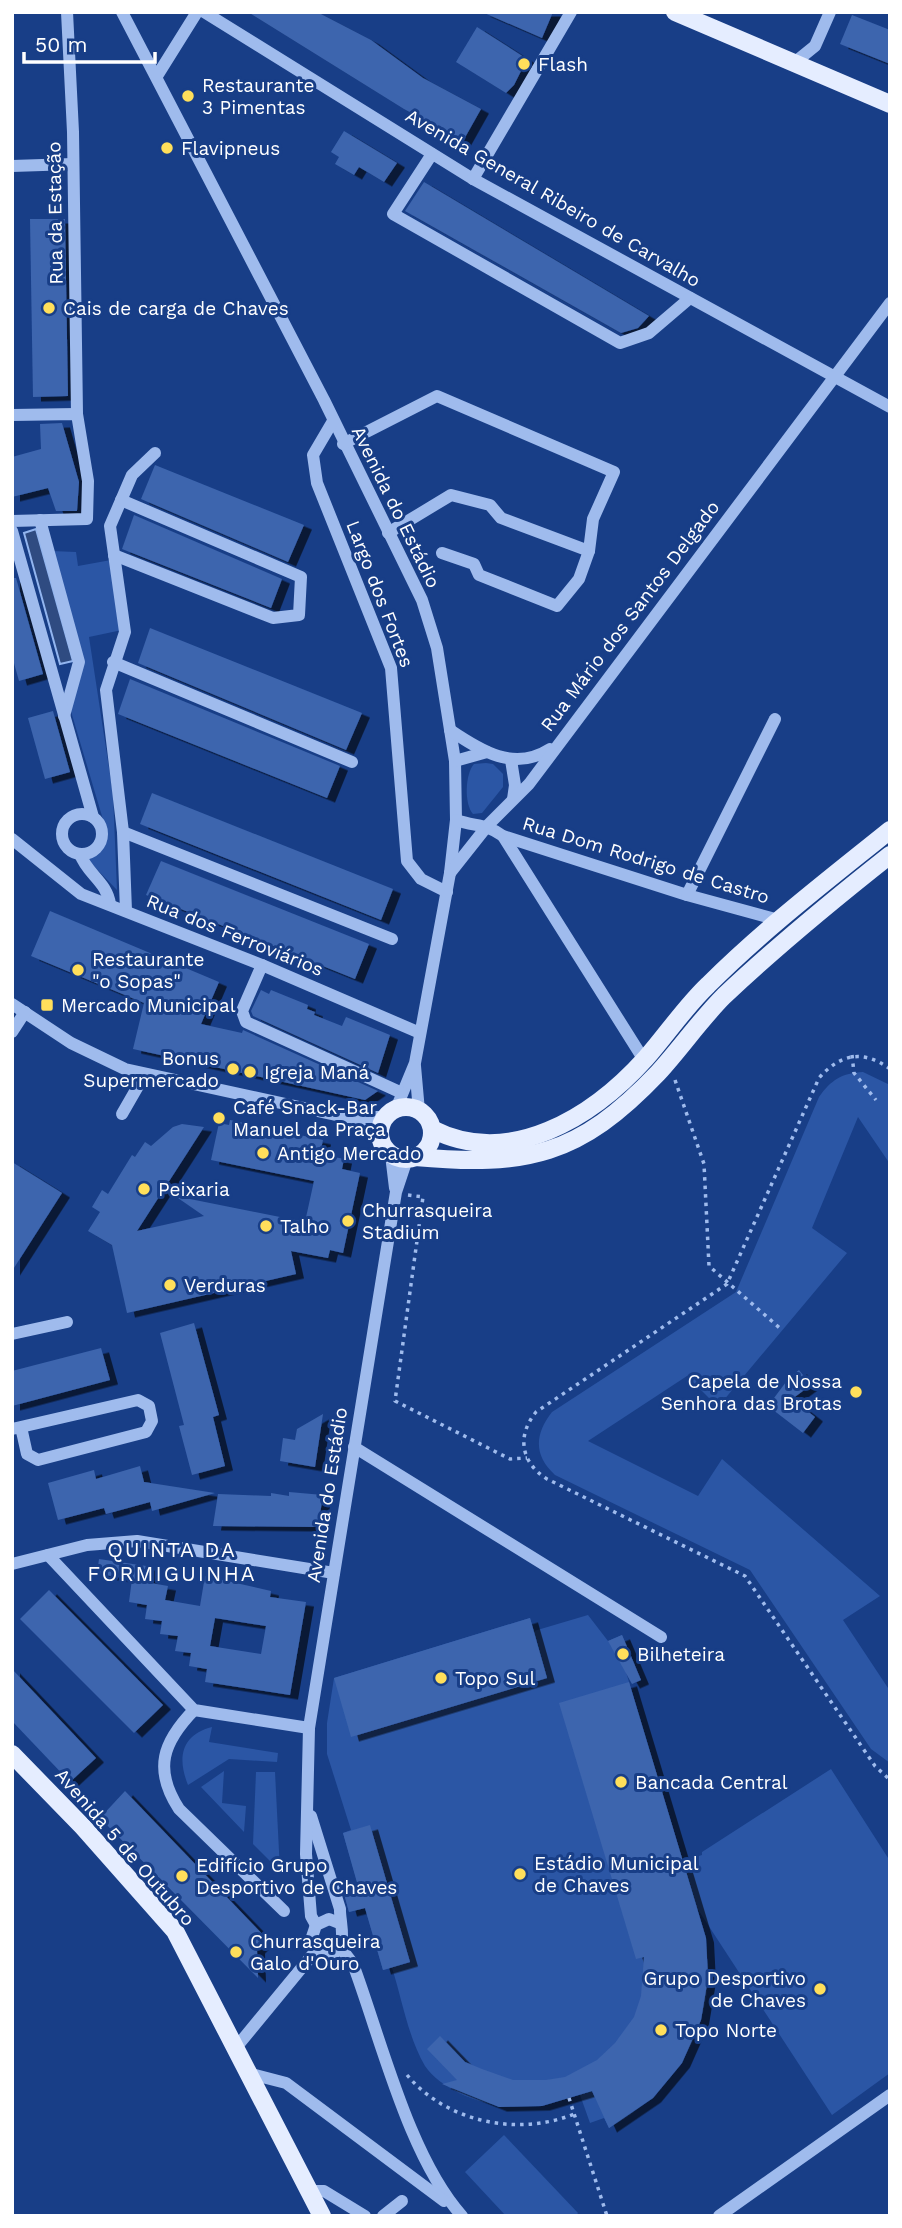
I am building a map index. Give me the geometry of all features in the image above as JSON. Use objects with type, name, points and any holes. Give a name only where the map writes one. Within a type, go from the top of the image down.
[{"type":"main road","points":[[675,12],[890,104]]},
{"type":"main road","points":[[890,830],[779,920],[706,986],[644,1060],[591,1109],[532,1138],[512,1143],[477,1144],[449,1137],[432,1129],[419,1111],[395,1106],[379,1133],[398,1153],[479,1162],[515,1159],[561,1148],[583,1136],[632,1099],[722,999],[795,930],[890,855]]},
{"type":"main road","points":[[398,1153],[428,1146],[432,1129]]},
{"type":"main road","name":"Avenida 5 de Outubro","points":[[12,1754],[83,1827],[175,1931],[234,2050],[322,2216]]},
{"type":"street","name":"Rua da Estação","points":[[40,520],[87,519],[88,481],[77,414],[73,164],[67,12]]},
{"type":"street","name":"Avenida do Estádio","points":[[122,12],[240,235],[388,533],[428,617],[439,656],[455,761],[456,820],[447,892],[415,1063],[419,1111]]},
{"type":"street","points":[[156,76],[197,12]]},
{"type":"street","name":"Avenida General Ribeiro de Carvalho","points":[[204,12],[473,179],[890,407]]},
{"type":"street","points":[[473,179],[571,12]]},
{"type":"street","points":[[794,64],[815,46],[830,12]]},
{"type":"street","points":[[432,154],[393,214],[620,343],[649,333],[690,298]]},
{"type":"street","points":[[12,166],[73,164]]},
{"type":"street","name":"Rua Mário dos Santos Delgado","points":[[450,873],[488,825],[529,784],[890,303]]},
{"type":"street","points":[[343,444],[437,396],[614,472],[593,519],[589,551],[579,579],[557,606],[479,575],[474,564],[442,553]]},
{"type":"street","points":[[12,415],[77,414]]},
{"type":"street","name":"Largo dos Fortes","points":[[332,421],[313,455],[317,483],[391,668],[407,861],[421,879],[447,892]]},
{"type":"street","points":[[127,911],[123,832],[106,690],[125,632],[110,526],[132,475],[155,453]]},
{"type":"street","points":[[388,533],[451,495],[490,505],[501,518],[589,551]]},
{"type":"street","points":[[114,555],[273,618],[299,615],[301,577],[121,500]]},
{"type":"street","points":[[12,521],[40,520],[79,662],[63,718]]},
{"type":"street","points":[[12,531],[63,718],[93,817],[100,828],[101,841],[93,851],[80,854],[68,848],[62,831],[74,816],[93,817]]},
{"type":"street","points":[[113,662],[352,762]]},
{"type":"street","points":[[687,895],[775,719]]},
{"type":"street","points":[[450,730],[487,752],[510,760],[536,758],[556,745]]},
{"type":"street","points":[[455,761],[487,752]]},
{"type":"street","points":[[510,760],[515,785],[513,799]]},
{"type":"street","points":[[456,820],[473,826],[488,825],[503,836],[644,1060]]},
{"type":"street","points":[[123,832],[392,939]]},
{"type":"street","name":"Rua Dom Rodrigo de Castro","points":[[503,836],[687,895],[779,920]]},
{"type":"street","name":"Rua dos Ferroviários","points":[[12,839],[81,894],[262,965],[420,1033]]},
{"type":"street","points":[[80,854],[83,862],[108,891],[110,904]]},
{"type":"street","points":[[262,965],[242,1011],[246,1022],[395,1106]]},
{"type":"street","points":[[12,1004],[89,1054],[145,1074],[345,1117],[398,1153]]},
{"type":"street","points":[[12,1031],[25,1012]]},
{"type":"street","name":"Avenida do Estádio","points":[[395,1106],[415,1063]]},
{"type":"street","points":[[122,1114],[145,1074]]},
{"type":"street","points":[[345,1117],[395,1106]]},
{"type":"street","name":"Avenida do Estádio","points":[[318,1948],[312,1937],[316,1925],[311,1916],[306,1854],[309,1728],[396,1192],[398,1153]]},
{"type":"street","points":[[12,1335],[67,1322]]},
{"type":"street","points":[[138,1400],[149,1406],[152,1421],[146,1432],[38,1460],[27,1454],[17,1428],[138,1400]]},
{"type":"street","points":[[354,1447],[661,1637]]},
{"type":"street","points":[[12,1564],[87,1545],[137,1541],[334,1573]]},
{"type":"street","points":[[48,1555],[194,1710],[309,1728]]},
{"type":"street","points":[[194,1710],[169,1740],[164,1773],[169,1794],[179,1809],[284,1911]]},
{"type":"street","name":"Avenida do Estádio","points":[[308,1804],[340,1909],[339,1923],[344,1932],[340,1947]]},
{"type":"street","points":[[316,1925],[329,1919],[339,1923]]},
{"type":"street","points":[[234,2050],[318,1948],[329,1952],[340,1947],[353,1964],[396,2091],[441,2192],[460,2214]]},
{"type":"street","points":[[247,2073],[286,2083],[460,2214]]},
{"type":"street","points":[[719,2216],[890,2095]]},
{"type":"street","points":[[309,2191],[324,2191],[365,2216]]},
{"type":"street","points":[[383,2216],[402,2201]]},
{"type":"path","points":[[890,1069],[876,1059],[852,1055],[832,1063],[819,1078],[727,1284],[536,1412],[525,1425],[523,1438],[527,1458],[537,1473],[745,1576],[875,1766],[890,1780]]},
{"type":"path","points":[[852,1055],[853,1073],[876,1100]]},
{"type":"path","points":[[674,1077],[704,1164],[709,1265],[727,1284],[782,1330]]},
{"type":"path","points":[[396,1192],[423,1197],[396,1401],[510,1459],[527,1458]]},
{"type":"path","points":[[402,2068],[425,2093],[463,2115],[514,2126],[554,2122],[574,2115]]},
{"type":"path","points":[[569,2098],[607,2216]]},
{"type":"shaded area","points":[[36,529],[73,661],[60,664],[24,533]]},
{"type":"shaded area","points":[[51,551],[76,552],[78,566],[111,560],[122,630],[89,637],[113,794],[117,890],[86,858],[95,855],[105,843],[104,823],[70,708],[82,665]]},
{"type":"shaded area","points":[[474,764],[493,764],[503,774],[503,787],[482,813],[473,814],[468,803],[467,782]]},
{"type":"shaded area","points":[[863,1072],[890,1085],[890,1164],[858,1117],[812,1228],[847,1253],[718,1407],[687,1376],[588,1441],[698,1496],[722,1459],[880,1596],[843,1620],[890,1691],[890,1763],[871,1749],[750,1570],[555,1475],[543,1460],[539,1444],[542,1428],[552,1412],[736,1292],[819,1097],[838,1078]]},
{"type":"shaded area","name":"Estádio Municipal de Chaves","points":[[588,1615],[608,1641],[622,1635],[636,1667],[626,1672],[683,1861],[702,1855],[702,1852],[831,1769],[890,1861],[890,2073],[832,2115],[697,1908],[708,1961],[703,2013],[695,2037],[669,2079],[651,2098],[609,2128],[604,2118],[590,2123],[580,2095],[548,2103],[504,2106],[459,2093],[436,2078],[425,2066],[414,2043],[392,1968],[383,1970],[365,1908],[349,1912],[343,1890],[358,1885],[343,1833],[351,1830],[327,1754],[327,1723],[334,1678],[530,1618],[534,1631]]},
{"type":"shaded area","points":[[212,1727],[209,1742],[278,1753],[277,1762],[229,1759],[188,1785],[183,1766],[184,1749],[194,1736]]},
{"type":"shaded area","points":[[224,1771],[222,1803],[246,1806],[244,1832],[201,1787]]},
{"type":"shaded area","points":[[256,1772],[275,1772],[280,1871],[253,1844]]},
{"type":"shaded area","points":[[504,2135],[578,2213],[576,2216],[506,2216],[465,2172]]},
{"type":"building","points":[[248,12],[317,12],[371,40],[423,78],[481,109],[463,141],[404,109]]},
{"type":"building","points":[[482,12],[553,12],[542,38]]},
{"type":"building","points":[[852,15],[890,30],[890,64],[840,44]]},
{"type":"building","points":[[477,27],[527,59],[514,85],[506,93],[456,62]]},
{"type":"building","points":[[344,131],[397,163],[384,182],[359,167],[354,175],[335,164],[339,157],[331,152]]},
{"type":"building","points":[[424,182],[649,316],[638,328],[621,333],[405,211]]},
{"type":"building","name":"Cais de carga de Chaves","points":[[30,219],[65,219],[68,396],[33,397]]},
{"type":"building","points":[[62,423],[79,482],[77,511],[56,511],[48,488],[12,497],[12,457],[41,449],[40,424]]},
{"type":"building","points":[[155,465],[304,525],[288,562],[141,499]]},
{"type":"building","points":[[134,515],[282,579],[271,608],[122,549]]},
{"type":"building","points":[[12,578],[16,578],[43,674],[19,681],[12,656]]},
{"type":"building","points":[[150,628],[362,713],[346,750],[138,663]]},
{"type":"building","points":[[130,679],[340,766],[327,798],[118,714]]},
{"type":"building","points":[[53,711],[70,772],[45,779],[28,718]]},
{"type":"building","points":[[152,793],[393,889],[381,920],[140,824]]},
{"type":"building","points":[[161,861],[369,944],[355,979],[146,895]]},
{"type":"building","points":[[50,911],[219,982],[201,1024],[242,1033],[243,1030],[378,1091],[365,1100],[133,1049],[144,1003],[31,956]]},
{"type":"building","points":[[261,990],[269,994],[271,990],[308,1005],[307,1009],[315,1012],[314,1015],[342,1026],[346,1017],[390,1035],[378,1073],[253,1016],[251,1011]]},
{"type":"building","points":[[230,1120],[323,1140],[320,1154],[344,1159],[342,1169],[360,1173],[343,1253],[330,1250],[328,1258],[291,1251],[296,1274],[127,1313],[112,1245],[88,1231],[100,1212],[92,1207],[102,1190],[108,1194],[132,1155],[135,1157],[145,1142],[151,1146],[173,1127],[182,1124],[204,1127],[137,1231],[204,1216],[175,1196],[305,1222],[314,1181],[211,1160],[219,1123],[229,1125]]},
{"type":"building","points":[[12,1162],[62,1193],[12,1271]]},
{"type":"building","points":[[194,1323],[219,1415],[213,1417],[225,1466],[192,1475],[179,1426],[184,1425],[160,1333]]},
{"type":"building","points":[[101,1348],[110,1380],[12,1406],[12,1371]]},
{"type":"building","points":[[799,1370],[811,1385],[792,1399],[815,1417],[803,1433],[768,1406],[789,1378]]},
{"type":"building","points":[[323,1414],[315,1467],[280,1461],[283,1438],[295,1440],[297,1429]]},
{"type":"building","points":[[140,1466],[144,1482],[215,1493],[152,1511],[150,1502],[106,1514],[104,1508],[58,1520],[48,1483],[94,1470],[96,1479]]},
{"type":"building","points":[[289,1492],[323,1495],[318,1527],[213,1526],[218,1494],[271,1496],[271,1493],[289,1496]]},
{"type":"building","points":[[99,1559],[153,1567],[151,1583],[168,1586],[165,1600],[200,1606],[205,1576],[271,1591],[270,1597],[306,1602],[290,1695],[205,1682],[207,1669],[189,1666],[191,1653],[175,1651],[178,1636],[160,1634],[162,1621],[145,1619],[147,1605],[129,1602],[132,1579],[97,1574]],"holes":[[[215,1618],[266,1626],[261,1654],[210,1646]]]},
{"type":"building","points":[[49,1590],[163,1705],[134,1733],[20,1619]]},
{"type":"building","name":"Topo Sul","points":[[530,1618],[547,1678],[351,1737],[334,1678]]},
{"type":"building","name":"Bilheteira","points":[[622,1635],[641,1680],[632,1684],[608,1641]]},
{"type":"building","points":[[12,1669],[96,1758],[70,1782],[12,1721]]},
{"type":"building","points":[[629,1682],[706,1938],[708,1978],[701,2020],[682,2063],[653,2098],[609,2128],[592,2091],[542,2106],[499,2107],[442,2084],[457,2080],[427,2049],[440,2036],[465,2062],[513,2080],[546,2080],[565,2077],[597,2060],[615,2043],[634,2017],[641,1996],[644,1957],[636,1959],[559,1703]]},
{"type":"building","name":"Edifício Grupo Desportivo de Chaves","points":[[125,1791],[267,1939],[257,1949],[258,1978],[100,1818]]},
{"type":"building","points":[[370,1825],[410,1962],[383,1970],[365,1908],[349,1912],[343,1890],[358,1886],[343,1833]]},
{"type":"place","name":"Flash","points":[[524,64]]},
{"type":"place","name":"Restaurante 3 Pimentas","points":[[188,96]]},
{"type":"place","name":"Flavipneus","points":[[167,148]]},
{"type":"place","name":"Cais de carga de Chaves","points":[[49,308]]},
{"type":"place","name":"Restaurante \"o Sopas\"","points":[[78,970]]},
{"type":"place","name":"Mercado Municipal","points":[[47,1005]]},
{"type":"place","name":"Bonus Supermercado","points":[[233,1069]]},
{"type":"place","name":"Igreja Maná","points":[[250,1072]]},
{"type":"place","name":"Café Snack-Bar Manuel da Praça","points":[[219,1118]]},
{"type":"place","name":"Antigo Mercado","points":[[263,1153]]},
{"type":"place","name":"Peixaria","points":[[144,1189]]},
{"type":"place","name":"Churrasqueira Stadium","points":[[348,1221]]},
{"type":"place","name":"Talho","points":[[266,1226]]},
{"type":"place","name":"Verduras","points":[[170,1285]]},
{"type":"place","name":"Capela de Nossa Senhora das Brotas","points":[[856,1392]]},
{"type":"place","name":"Bilheteira","points":[[623,1654]]},
{"type":"place","name":"Topo Sul","points":[[441,1678]]},
{"type":"place","name":"Bancada Central","points":[[621,1782]]},
{"type":"place","name":"Estádio Municipal de Chaves","points":[[520,1874]]},
{"type":"place","name":"Edifício Grupo Desportivo de Chaves","points":[[182,1876]]},
{"type":"place","name":"Churrasqueira Galo d'Ouro","points":[[236,1952]]},
{"type":"place","name":"Grupo Desportivo de Chaves","points":[[820,1989]]},
{"type":"place","name":"Topo Norte","points":[[661,2030]]},
{"type":"district","name":"QUINTA DA FORMIGUINHA","points":[[172,1561]]}]
